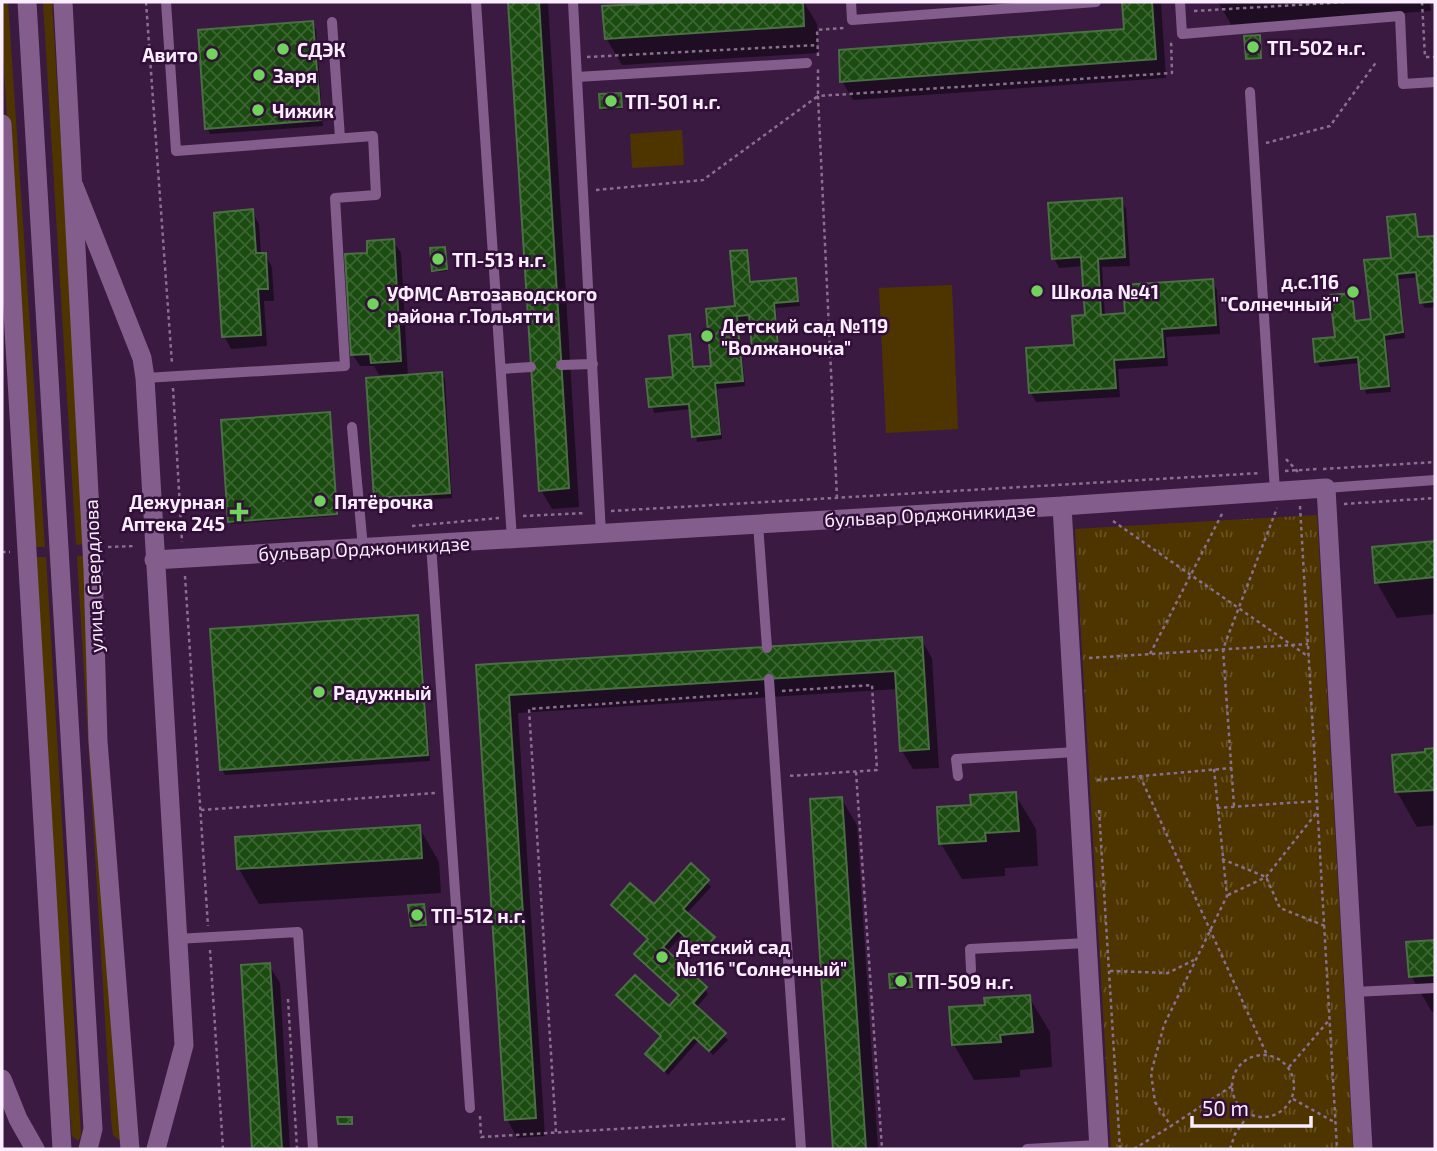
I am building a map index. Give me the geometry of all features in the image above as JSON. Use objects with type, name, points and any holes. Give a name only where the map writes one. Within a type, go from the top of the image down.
[{"type":"street","name":"улица Свердлова","points":[[26,2],[93,1129],[88,1149]]},
{"type":"street","name":"улица Свердлова","points":[[63,2],[95,616],[98,741],[130,1149]]},
{"type":"street","points":[[2,124],[3,196],[62,1149]]},
{"type":"street","points":[[74,186],[142,358],[145,378],[184,1045],[156,1149]]},
{"type":"street","points":[[1062,506],[1275,491],[1299,480],[1325,488],[1363,1149]]},
{"type":"street","name":"бульвар Орджоникидзе","points":[[154,560],[1062,506],[1098,1147]]},
{"type":"street","points":[[2,1079],[10,1120],[35,1149]]},
{"type":"street","name":"улица Свердлова","points":[[93,1129],[101,1149]]},
{"type":"lane","points":[[145,378],[345,366],[335,198],[376,195],[373,136],[176,150],[166,2]]},
{"type":"lane","points":[[476,2],[512,539]]},
{"type":"lane","points":[[573,2],[601,534]]},
{"type":"lane","points":[[851,2],[852,20],[1096,2]]},
{"type":"lane","points":[[1180,7],[1182,34],[1400,16],[1403,84],[1435,82]]},
{"type":"lane","points":[[332,22],[340,138]]},
{"type":"lane","points":[[577,77],[807,64]]},
{"type":"lane","points":[[1250,92],[1275,491]]},
{"type":"lane","points":[[561,365],[593,364]]},
{"type":"lane","points":[[501,369],[531,367]]},
{"type":"lane","points":[[352,427],[363,548]]},
{"type":"lane","points":[[1325,488],[1435,480]]},
{"type":"lane","points":[[758,524],[767,648]]},
{"type":"lane","points":[[431,544],[470,1108]]},
{"type":"lane","points":[[769,679],[801,1149]]},
{"type":"lane","points":[[958,776],[956,759],[1076,752]]},
{"type":"lane","points":[[177,939],[298,932],[313,1149]]},
{"type":"lane","points":[[971,970],[970,949],[1087,943]]},
{"type":"lane","points":[[1354,992],[1435,988]]},
{"type":"lane","points":[[1027,1149],[1098,1147]]},
{"type":"path","points":[[1180,7],[1347,2]]},
{"type":"path","points":[[1422,2],[1425,57],[1435,57]]},
{"type":"path","points":[[583,191],[703,180],[818,96],[1172,73],[1171,37]]},
{"type":"path","points":[[576,58],[818,45]]},
{"type":"path","points":[[1257,145],[1330,126],[1377,61]]},
{"type":"path","points":[[818,96],[837,498]]},
{"type":"path","points":[[401,526],[837,498],[1275,491],[1299,480],[1435,462]]},
{"type":"path","points":[[1299,480],[1337,1149]]},
{"type":"path","points":[[1234,806],[1223,649],[1239,610],[1275,491]]},
{"type":"path","points":[[1337,505],[1435,498]]},
{"type":"path","points":[[1150,654],[1223,512]]},
{"type":"path","points":[[1110,519],[1309,657]]},
{"type":"path","points":[[2,552],[10,552]]},
{"type":"path","points":[[1089,658],[1308,644]]},
{"type":"path","points":[[556,1132],[529,709],[872,685],[877,770],[787,776]]},
{"type":"path","points":[[1097,780],[1231,768]]},
{"type":"path","points":[[1171,1126],[1155,1102],[1152,1073],[1164,1025],[1194,960],[1212,932],[1227,896],[1214,769]]},
{"type":"path","points":[[856,771],[882,1149]]},
{"type":"path","points":[[1140,776],[1267,1055],[1289,1068],[1293,1077],[1292,1098],[1279,1114],[1259,1117],[1249,1114],[1237,1102],[1232,1086],[1239,1066],[1256,1056],[1267,1055]]},
{"type":"path","points":[[200,810],[446,792]]},
{"type":"path","points":[[1217,808],[1317,801]]},
{"type":"path","points":[[1098,807],[1121,1149]]},
{"type":"path","points":[[1227,896],[1266,877],[1318,811]]},
{"type":"path","points":[[1222,859],[1266,877],[1280,908],[1325,926]]},
{"type":"path","points":[[1109,971],[1168,973],[1194,960]]},
{"type":"path","points":[[288,989],[298,1149]]},
{"type":"path","points":[[1289,1068],[1330,1019]]},
{"type":"path","points":[[1134,1149],[1232,1086]]},
{"type":"path","points":[[1292,1098],[1336,1124]]},
{"type":"path","points":[[1230,1149],[1235,1134],[1249,1114]]},
{"type":"path","points":[[481,1137],[799,1118]]},
{"type":"green space","points":[[2,2],[8,2],[45,547],[36,547],[2,42]]},
{"type":"green space","points":[[43,2],[52,2],[86,544],[76,545]]},
{"type":"green space","points":[[682,130],[684,165],[632,168],[630,134]]},
{"type":"green space","points":[[952,285],[958,429],[886,433],[879,288]]},
{"type":"green space","points":[[1317,515],[1353,1149],[1111,1149],[1075,529]]},
{"type":"green space","points":[[77,556],[87,556],[119,1140],[113,1135],[111,1119]]},
{"type":"green space","points":[[36,557],[46,557],[81,1136],[78,1141],[72,1136],[67,1079]]},
{"type":"building","points":[[508,2],[539,2],[569,488],[539,491]]},
{"type":"building","points":[[685,2],[803,2],[804,26],[605,39],[602,6]]},
{"type":"building","points":[[1122,2],[1152,2],[1156,59],[840,82],[839,50],[1124,29]]},
{"type":"building","name":"Заря","points":[[313,21],[321,120],[205,129],[198,30]]},
{"type":"building","name":"ТП-502 н.г.","points":[[1260,35],[1261,58],[1246,59],[1244,36]]},
{"type":"building","name":"ТП-501 н.г.","points":[[621,93],[622,107],[600,108],[599,94]]},
{"type":"building","points":[[1122,198],[1125,257],[1098,259],[1101,315],[1125,313],[1123,285],[1213,279],[1216,325],[1162,329],[1164,357],[1114,360],[1116,388],[1029,393],[1026,348],[1074,345],[1072,316],[1085,315],[1081,257],[1052,259],[1048,203]]},
{"type":"building","points":[[253,209],[256,253],[266,253],[268,289],[258,289],[261,335],[222,337],[214,213]]},
{"type":"building","points":[[1415,214],[1418,237],[1435,236],[1435,301],[1420,303],[1416,272],[1397,274],[1403,332],[1384,335],[1389,386],[1361,389],[1358,357],[1315,362],[1313,339],[1335,337],[1330,295],[1352,293],[1355,321],[1371,319],[1364,260],[1391,258],[1387,217]]},
{"type":"building","name":"УФМС Автозаводского района г.Тольятти","points":[[394,239],[401,361],[371,363],[370,354],[351,355],[345,254],[367,253],[367,241]]},
{"type":"building","name":"ТП-513 н.г.","points":[[445,247],[447,269],[432,271],[430,248]]},
{"type":"building","points":[[747,250],[750,282],[796,278],[798,301],[774,303],[778,346],[752,349],[749,315],[737,316],[743,381],[715,383],[720,434],[692,437],[689,404],[649,407],[646,379],[673,377],[669,336],[690,334],[693,367],[711,366],[706,309],[735,306],[730,251]]},
{"type":"building","points":[[442,372],[450,493],[374,498],[366,378]]},
{"type":"building","points":[[330,412],[337,514],[228,522],[221,420]]},
{"type":"building","points":[[1435,541],[1435,577],[1375,583],[1372,547]]},
{"type":"building","name":"Радужный","points":[[418,615],[428,755],[220,770],[210,629]]},
{"type":"building","points":[[922,637],[929,749],[900,751],[895,671],[509,695],[536,1118],[505,1120],[476,665]]},
{"type":"building","points":[[1435,748],[1435,790],[1395,792],[1392,755],[1425,752],[1425,749]]},
{"type":"building","points":[[1016,792],[1019,831],[985,833],[986,841],[939,844],[937,807],[971,805],[970,795]]},
{"type":"building","points":[[842,797],[866,1149],[833,1149],[822,989],[810,799]]},
{"type":"building","points":[[420,825],[422,858],[237,869],[235,837]]},
{"type":"building","points":[[691,863],[709,880],[683,909],[715,937],[701,952],[678,930],[663,947],[707,987],[693,1003],[726,1033],[709,1051],[694,1037],[664,1071],[645,1054],[661,1036],[616,995],[635,975],[669,1006],[679,995],[634,954],[648,939],[611,905],[630,883],[654,904]]},
{"type":"building","name":"ТП-512 н.г.","points":[[424,904],[426,925],[411,926],[408,905]]},
{"type":"building","points":[[1435,940],[1435,975],[1409,977],[1406,942]]},
{"type":"building","points":[[270,963],[282,1149],[252,1149],[241,965]]},
{"type":"building","name":"ТП-509 н.г.","points":[[911,973],[912,987],[890,988],[889,974]]},
{"type":"building","points":[[1030,995],[1033,1032],[1000,1035],[1001,1042],[952,1045],[949,1007],[985,1005],[984,998]]},
{"type":"building","points":[[337,1117],[352,1117],[352,1124],[338,1124]]},
{"type":"place","name":"ТП-502 н.г.","points":[[1253,47]]},
{"type":"place","name":"СДЭК","points":[[283,49]]},
{"type":"place","name":"Авито","points":[[212,54]]},
{"type":"place","name":"Заря","points":[[259,75]]},
{"type":"place","name":"ТП-501 н.г.","points":[[611,101]]},
{"type":"place","name":"Чижик","points":[[258,110]]},
{"type":"place","name":"ТП-513 н.г.","points":[[438,259]]},
{"type":"place","name":"Школа №41","points":[[1037,291]]},
{"type":"place","name":"д.с.116 \"Солнечный\"","points":[[1353,292]]},
{"type":"place","name":"УФМС Автозаводского района г.Тольятти","points":[[373,304]]},
{"type":"place","name":"Детский сад №119 \"Волжаночка\"","points":[[707,336]]},
{"type":"place","name":"Пятёрочка","points":[[320,501]]},
{"type":"place","name":"Дежурная Аптека 245","points":[[239,512]]},
{"type":"place","name":"Радужный","points":[[319,692]]},
{"type":"place","name":"ТП-512 н.г.","points":[[417,915]]},
{"type":"place","name":"Детский сад №116 \"Солнечный\"","points":[[662,957]]},
{"type":"place","name":"ТП-509 н.г.","points":[[901,981]]}]
